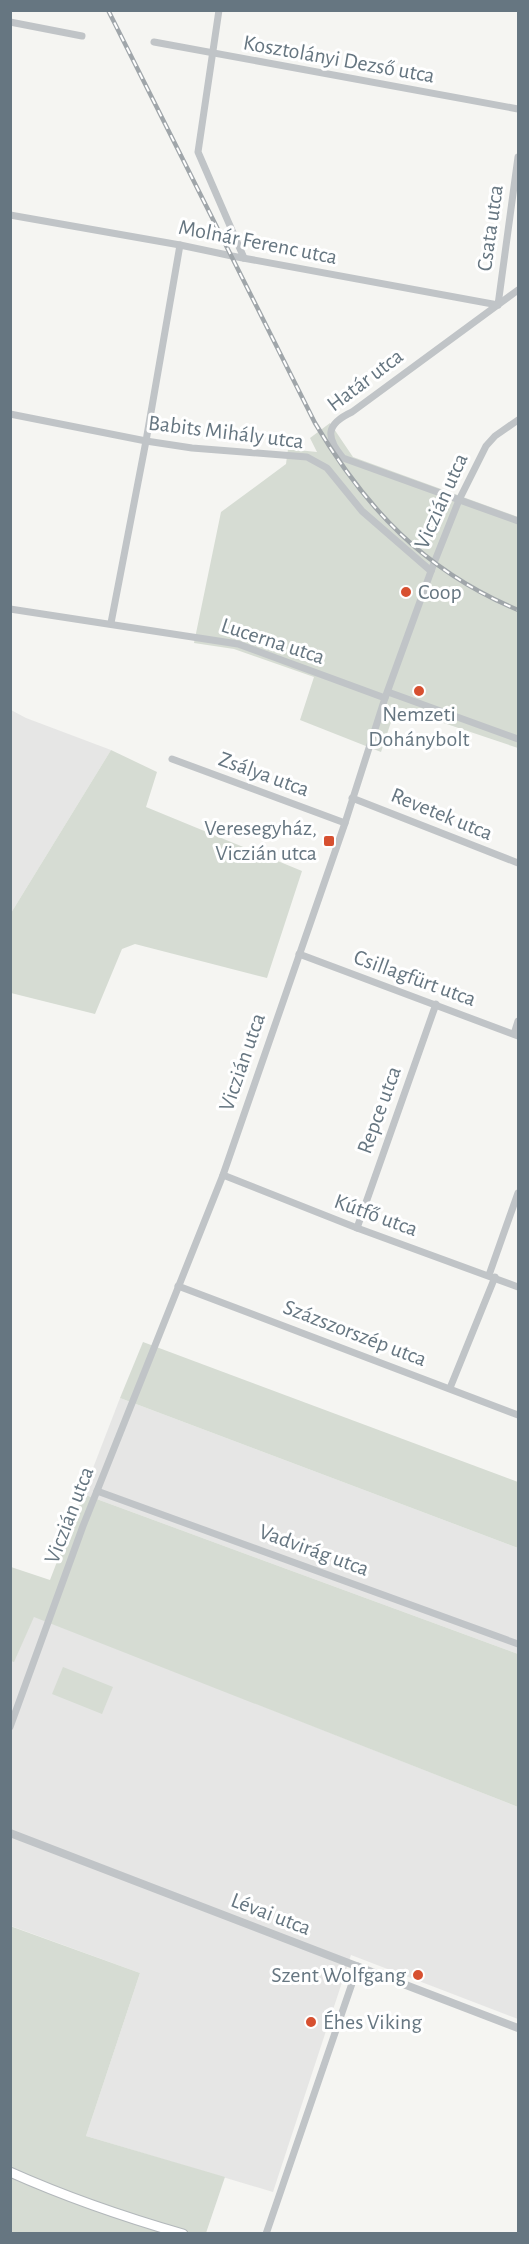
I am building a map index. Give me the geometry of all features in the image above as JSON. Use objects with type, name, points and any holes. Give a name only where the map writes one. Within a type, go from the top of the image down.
[{"type":"main road","points":[[10,2172],[101,2209],[183,2234]]},
{"type":"street","points":[[219,10],[198,152],[244,258]]},
{"type":"street","points":[[10,22],[82,36]]},
{"type":"street","name":"Kosztolányi Dezső utca","points":[[154,42],[519,109]]},
{"type":"street","name":"Csata utca","points":[[498,305],[519,157]]},
{"type":"street","name":"Molnár Ferenc utca","points":[[10,215],[498,305]]},
{"type":"street","points":[[111,623],[180,245]]},
{"type":"street","name":"Határ utca","points":[[459,501],[343,458],[330,439],[330,434],[334,423],[343,416],[352,412],[519,290]]},
{"type":"street","name":"Babits Mihály utca","points":[[10,414],[192,448],[307,457],[327,468],[362,511],[431,571]]},
{"type":"street","name":"Viczián utca","points":[[10,1727],[98,1491],[223,1175],[345,823],[386,695],[431,571],[459,501],[489,441],[519,420]]},
{"type":"street","points":[[459,501],[519,521]]},
{"type":"street","name":"Lucerna utca","points":[[10,609],[238,644],[519,739]]},
{"type":"street","name":"Zsálya utca","points":[[172,759],[345,823]]},
{"type":"street","name":"Revetek utca","points":[[352,798],[519,863]]},
{"type":"street","name":"Csillagfürt utca","points":[[299,954],[516,1035]]},
{"type":"street","name":"Repce utca","points":[[357,1228],[436,1004]]},
{"type":"street","points":[[516,1035],[519,1021]]},
{"type":"street","name":"Kútfő utca","points":[[223,1175],[357,1228],[519,1287]]},
{"type":"street","points":[[450,1388],[492,1276],[519,1193]]},
{"type":"street","name":"Százszorszép utca","points":[[178,1286],[519,1415]]},
{"type":"street","name":"Vadvirág utca","points":[[98,1491],[519,1644]]},
{"type":"street","name":"Lévai utca","points":[[10,1833],[519,2028]]},
{"type":"street","points":[[266,2234],[358,1966]]},
{"type":"shaded area","points":[[330,423],[353,457],[518,517],[518,748],[396,707],[381,752],[300,720],[314,677],[234,649],[194,643],[221,512],[286,464],[288,449],[317,452],[310,438]]},
{"type":"shaded area","points":[[11,710],[26,718],[111,750],[11,913]]},
{"type":"shaded area","points":[[111,750],[157,772],[146,807],[302,871],[267,978],[135,944],[122,949],[95,1014],[11,993],[11,913]]},
{"type":"shaded area","points":[[143,1342],[518,1482],[518,1548],[120,1398]]},
{"type":"shaded area","points":[[120,1398],[518,1548],[518,1654],[83,1494]]},
{"type":"shaded area","points":[[83,1494],[518,1654],[518,1807],[34,1617],[14,1662],[11,1661],[11,1567],[50,1580]]},
{"type":"shaded area","points":[[34,1616],[518,1807],[518,2019],[351,1955],[273,2192],[86,2136],[140,1973],[11,1926],[10,1661],[14,1661]]},
{"type":"shaded area","points":[[63,1667],[113,1687],[102,1714],[52,1694]]},
{"type":"shaded area","points":[[10,1926],[140,1973],[86,2136],[225,2177],[206,2233],[11,2233]]},
{"type":"railway","points":[[108,10],[315,423],[335,454],[377,510],[426,556],[454,576],[518,610]]},
{"type":"place","name":"Coop","points":[[406,592]]},
{"type":"place","name":"Nemzeti Dohánybolt","points":[[419,691]]},
{"type":"place","name":"Veresegyház, Viczián utca","points":[[329,841]]},
{"type":"place","name":"Szent Wolfgang","points":[[418,1975]]},
{"type":"place","name":"Éhes Viking","points":[[311,2022]]}]
